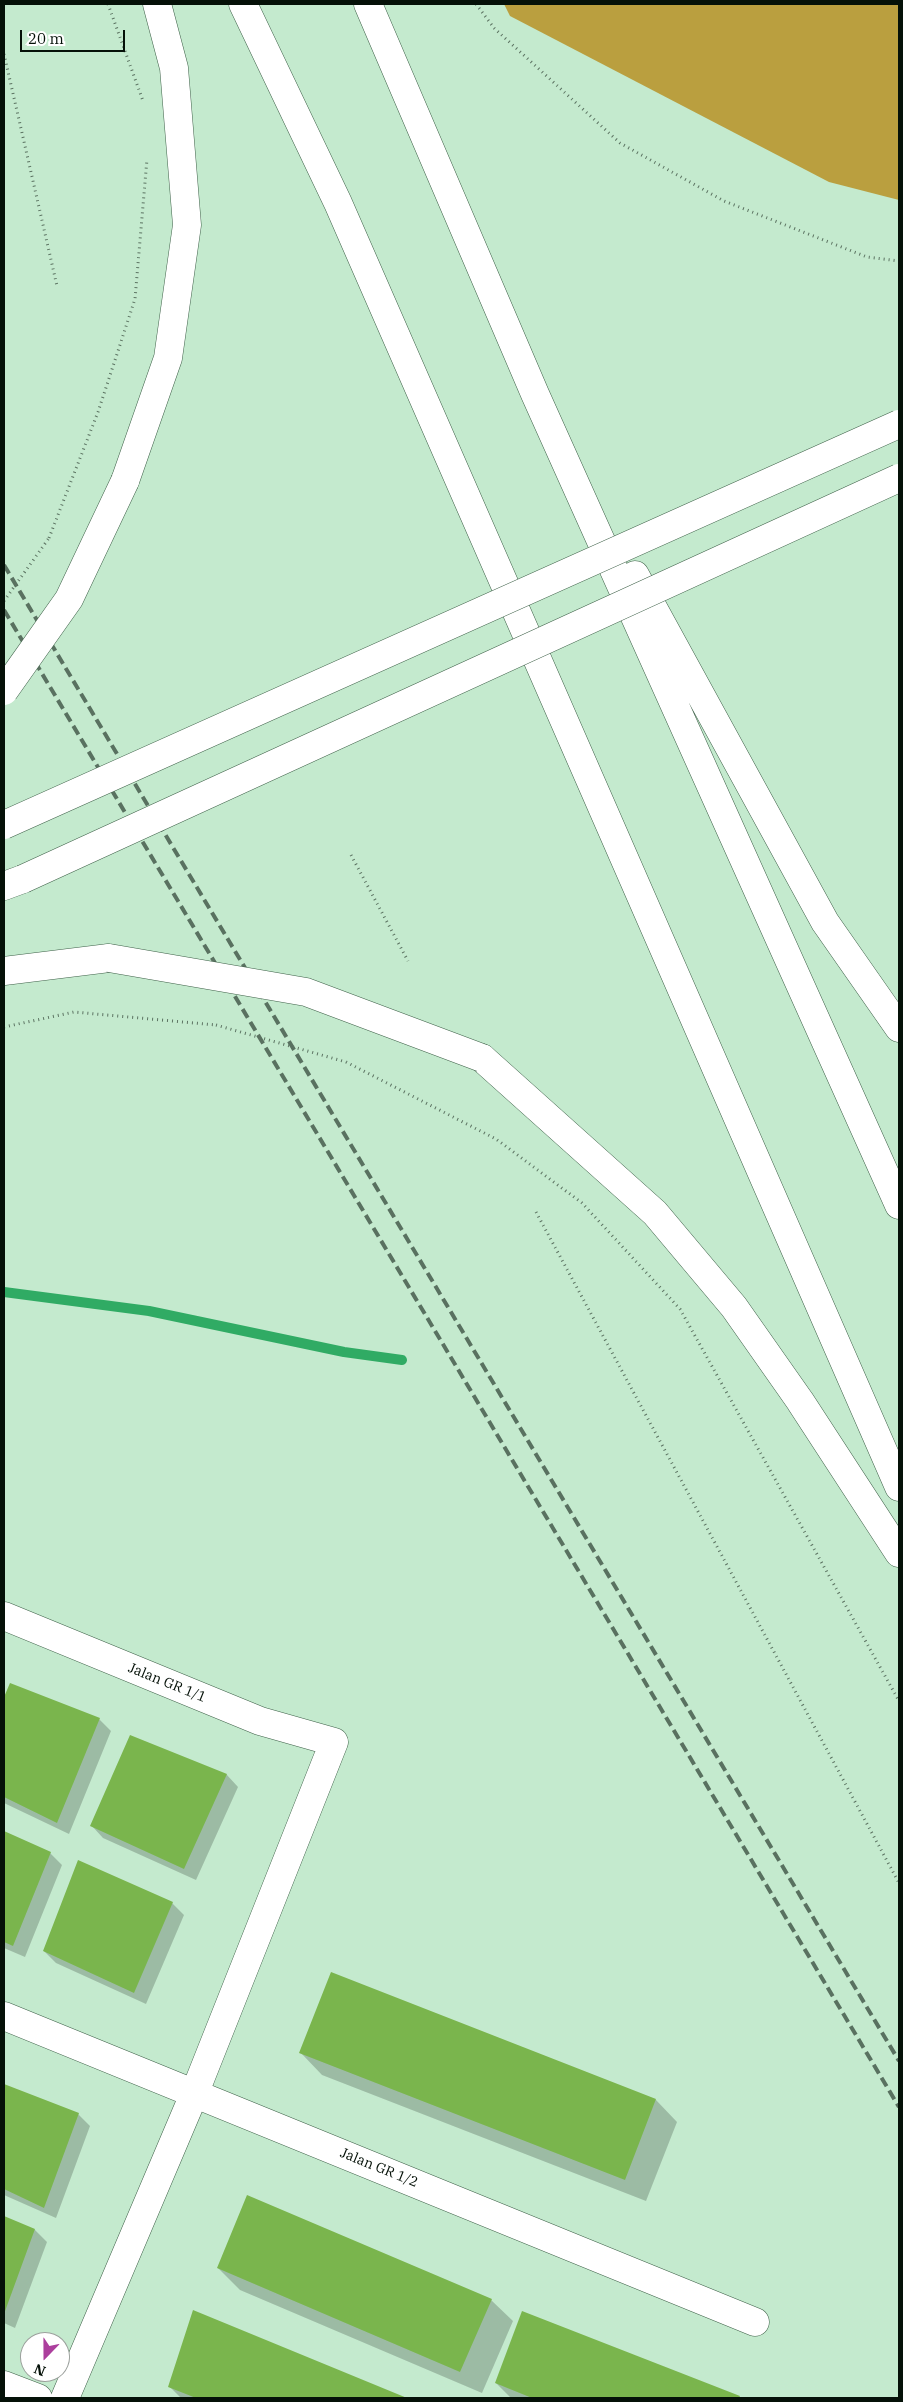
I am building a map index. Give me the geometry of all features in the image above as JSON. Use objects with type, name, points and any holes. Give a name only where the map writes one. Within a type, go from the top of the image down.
[{"type":"main road","points":[[4,691],[69,599],[124,481],[168,358],[187,225],[174,68],[157,4]]},
{"type":"main road","points":[[244,4],[338,203],[899,1487]]},
{"type":"main road","points":[[368,4],[535,394],[899,1205]]},
{"type":"main road","points":[[535,394],[825,922],[899,1028]]},
{"type":"main road","points":[[4,825],[899,424]]},
{"type":"main road","points":[[14,883],[899,478]]},
{"type":"main road","points":[[4,971],[109,958],[306,992],[482,1058],[655,1213],[739,1315],[800,1401],[899,1553]]},
{"type":"main road","name":"Jalan GR 1/1","points":[[4,1616],[260,1721],[334,1742],[195,2092]]},
{"type":"main road","name":"Jalan GR 1/2","points":[[4,2016],[195,2092],[755,2322]]},
{"type":"main road","points":[[64,2398],[195,2092]]},
{"type":"main road","points":[[4,2385],[38,2398]]},
{"type":"path","points":[[108,4],[145,107]]},
{"type":"path","points":[[476,4],[494,28],[620,142],[724,201],[867,257],[899,262]]},
{"type":"path","points":[[4,54],[57,286]]},
{"type":"path","points":[[4,601],[49,538],[98,412],[135,299],[147,151]]},
{"type":"path","points":[[351,855],[408,961]]},
{"type":"path","points":[[4,1028],[74,1012],[216,1025],[346,1062],[496,1138],[582,1203],[680,1308],[899,1701]]},
{"type":"path","points":[[536,1212],[899,1883]]},
{"type":"shaded area","points":[[504,4],[899,4],[899,200],[829,182],[510,16]]},
{"type":"building","points":[[10,1683],[100,1718],[57,1823],[4,1797],[4,1697]]},
{"type":"building","points":[[130,1735],[227,1774],[184,1869],[90,1826]]},
{"type":"building","points":[[4,1831],[51,1852],[13,1946],[4,1942]]},
{"type":"building","points":[[78,1860],[173,1902],[134,1993],[43,1951]]},
{"type":"building","points":[[331,1972],[656,2099],[625,2180],[299,2053]]},
{"type":"building","points":[[4,2084],[79,2113],[44,2208],[4,2189]]},
{"type":"building","points":[[247,2195],[492,2299],[460,2372],[217,2268]]},
{"type":"building","points":[[4,2216],[35,2229],[4,2314]]},
{"type":"building","points":[[193,2310],[407,2398],[196,2398],[168,2387]]},
{"type":"building","points":[[522,2311],[740,2396],[739,2398],[532,2398],[495,2383]]},
{"type":"waterway","points":[[4,1292],[149,1311],[344,1352],[402,1360]]},
{"type":"railway","points":[[4,565],[899,2061]]},
{"type":"railway","points":[[4,610],[899,2107]]}]
